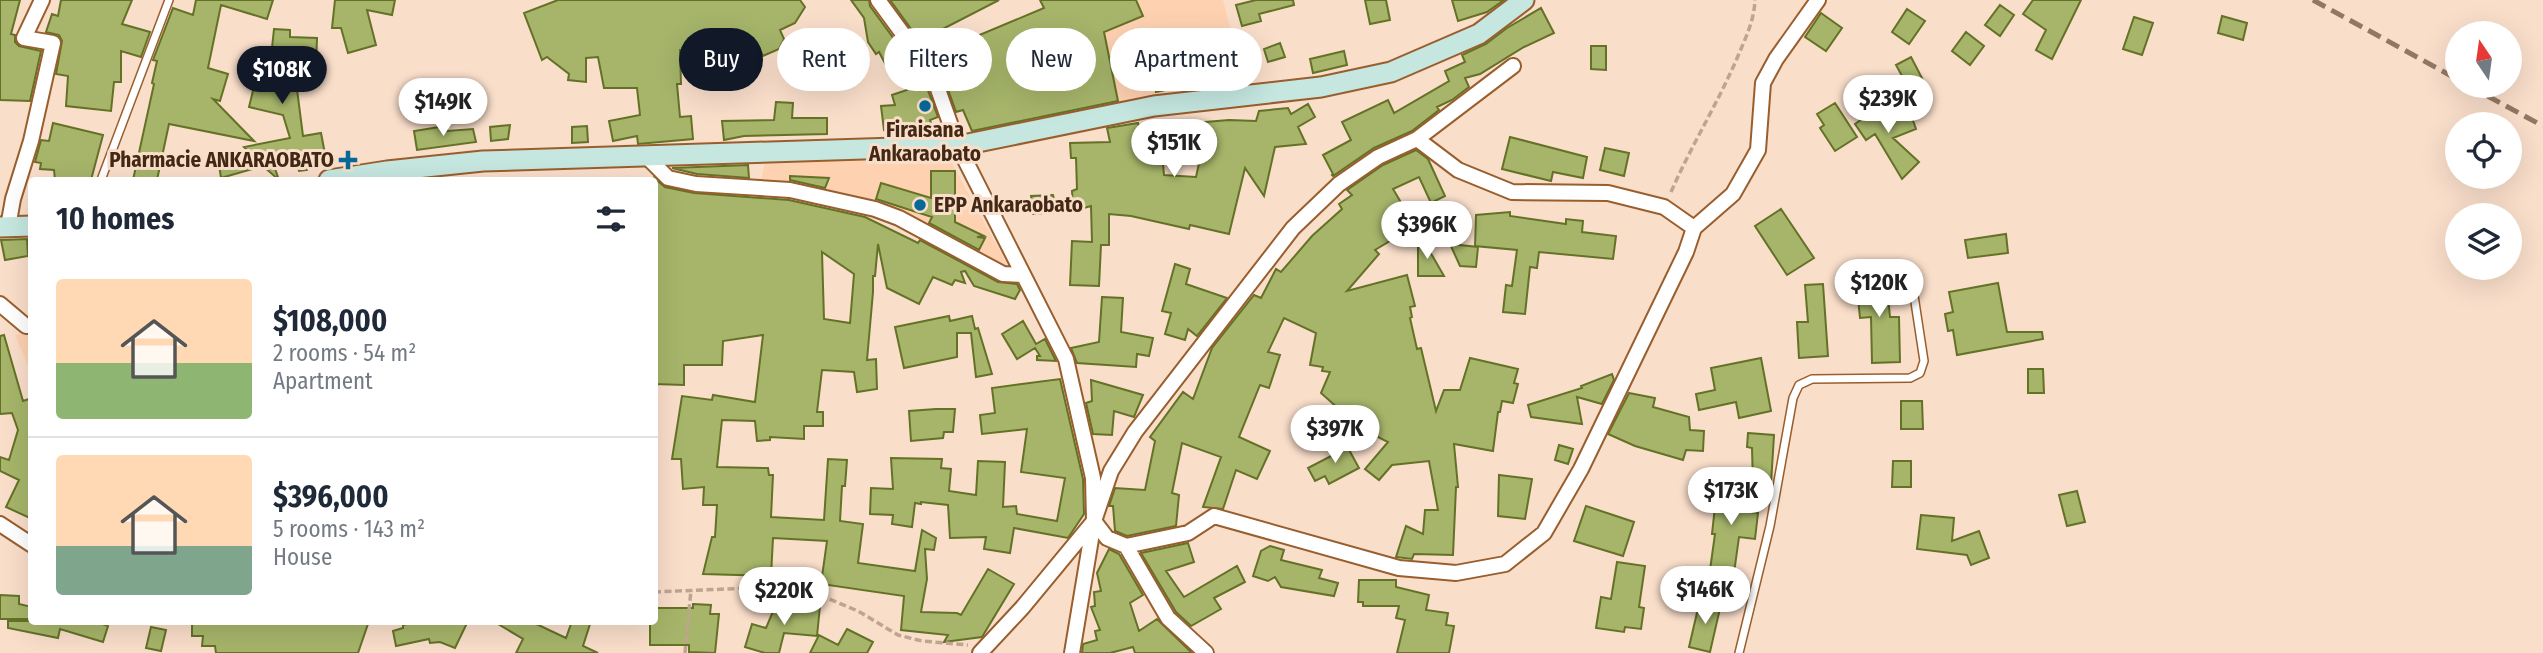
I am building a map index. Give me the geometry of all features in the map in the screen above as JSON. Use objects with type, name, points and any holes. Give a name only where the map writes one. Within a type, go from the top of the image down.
[{"type":"street","points":[[28,226],[4,227],[31,141],[53,43],[24,38],[42,0]]},
{"type":"street","points":[[878,0],[933,75],[958,146],[1066,359],[1093,478],[1094,521],[1107,538],[1126,547],[1168,618],[1206,653]]},
{"type":"street","points":[[348,177],[483,161],[958,146],[1154,106],[1321,87],[1391,72],[1479,34],[1524,0]]},
{"type":"street","points":[[1126,547],[1188,533],[1214,516],[1399,568],[1456,573],[1505,564],[1544,533],[1581,469],[1686,252],[1694,228],[1732,194],[1758,150],[1763,83],[1776,59],[1818,0]]},
{"type":"street","points":[[1072,653],[1094,521],[1111,471],[1135,432],[1293,228],[1339,184],[1378,157],[1417,139],[1513,66]]},
{"type":"street","points":[[1417,139],[1458,170],[1512,192],[1608,193],[1664,207],[1694,228]]},
{"type":"street","points":[[647,156],[668,178],[696,184],[790,190],[875,209],[899,218],[1003,274],[1022,275]]},
{"type":"street","points":[[0,304],[28,326]]},
{"type":"street","points":[[982,650],[1022,608],[1094,521]]},
{"type":"street","points":[[0,524],[28,542]]},
{"type":"lane","points":[[102,177],[169,0]]},
{"type":"lane","points":[[1740,653],[1770,526],[1793,398],[1799,385],[1812,379],[1910,378],[1920,373],[1924,361],[1913,289]]},
{"type":"path","points":[[1664,207],[1688,152],[1721,98],[1754,16],[1755,0]]},
{"type":"path","points":[[658,592],[798,586],[858,611],[898,635],[982,650]]},
{"type":"path","points":[[685,653],[691,590]]},
{"type":"shaded area","points":[[1071,0],[1223,0],[1230,28],[1110,28],[1110,91],[1246,92],[1094,112],[1091,91],[1096,91],[1096,28],[1080,28]]},
{"type":"shaded area","name":"EPP Ankaraobato","points":[[948,156],[1008,266],[920,222],[761,182],[765,160]]},
{"type":"shaded area","points":[[28,333],[28,366],[15,335]]},
{"type":"building","points":[[0,0],[20,0],[11,34],[15,35],[15,42],[19,46],[41,51],[30,101],[0,100]]},
{"type":"building","points":[[61,0],[132,0],[122,24],[150,32],[141,57],[121,51],[121,82],[114,82],[111,111],[66,106],[68,76],[56,74],[62,41],[59,35],[46,32],[52,14],[58,16]]},
{"type":"building","points":[[196,0],[273,0],[267,19],[221,5],[208,68],[228,74],[220,101],[213,99],[254,141],[169,124],[158,177],[134,177],[154,84],[152,83],[157,61],[153,60],[173,8],[193,15]]},
{"type":"building","points":[[335,0],[395,0],[392,15],[367,10],[376,45],[348,53],[341,28],[332,28]]},
{"type":"building","points":[[558,0],[800,0],[805,7],[795,23],[777,28],[777,50],[763,56],[763,28],[679,28],[677,84],[680,117],[691,116],[693,139],[638,144],[637,136],[613,141],[609,121],[640,115],[637,88],[604,88],[598,57],[586,58],[586,82],[568,80],[569,74],[547,57],[542,60],[524,13]]},
{"type":"building","points":[[851,0],[869,0],[870,6],[886,28],[884,61],[879,52],[876,54],[870,45],[870,28],[866,28],[864,18]]},
{"type":"building","points":[[890,0],[999,0],[945,28],[910,28]]},
{"type":"building","points":[[1040,0],[1136,0],[1143,16],[1104,32],[1110,62],[1110,91],[1116,91],[1118,101],[972,131],[963,110],[956,112],[948,91],[992,91],[992,30],[1044,8]]},
{"type":"building","points":[[1256,0],[1293,0],[1294,5],[1259,14],[1261,21],[1242,26],[1236,5]]},
{"type":"building","points":[[1365,0],[1386,0],[1390,20],[1370,24]]},
{"type":"building","points":[[1452,0],[1504,0],[1487,12],[1458,21]]},
{"type":"building","points":[[2033,0],[2081,0],[2052,59],[2036,50],[2046,30],[2023,14]]},
{"type":"building","points":[[2000,5],[2014,15],[2000,36],[1985,25]]},
{"type":"building","points":[[1541,8],[1554,33],[1524,47],[1480,74],[1465,78],[1469,87],[1437,107],[1439,110],[1412,131],[1374,148],[1332,175],[1323,155],[1351,140],[1342,122],[1388,100],[1394,113],[1449,81],[1445,71],[1465,62],[1462,55],[1486,44]]},
{"type":"building","points":[[1907,9],[1925,21],[1909,44],[1892,32]]},
{"type":"building","points":[[1821,13],[1842,28],[1826,51],[1805,37]]},
{"type":"building","points":[[2222,16],[2247,23],[2243,40],[2218,33]]},
{"type":"building","points":[[2134,17],[2153,23],[2142,55],[2123,49]]},
{"type":"building","points":[[274,29],[290,30],[290,37],[317,38],[316,67],[294,66],[303,136],[321,133],[326,159],[311,162],[309,153],[305,153],[307,170],[299,171],[294,155],[272,160],[278,177],[263,166],[221,177],[219,165],[255,158],[244,147],[290,138],[283,115],[249,107],[262,54],[271,57]]},
{"type":"building","points":[[1966,32],[1984,46],[1970,65],[1952,51]]},
{"type":"building","points":[[1280,43],[1285,57],[1268,62],[1264,49]]},
{"type":"building","points":[[1591,46],[1606,46],[1606,70],[1591,69]]},
{"type":"building","points":[[1344,51],[1347,65],[1313,73],[1310,59]]},
{"type":"building","points":[[1911,57],[1923,80],[1908,87],[1896,65]]},
{"type":"building","points":[[904,91],[928,91],[938,117],[930,120],[934,132],[909,135],[907,126],[884,130],[881,106],[895,105],[892,95]]},
{"type":"building","points":[[1864,95],[1883,122],[1910,112],[1916,129],[1893,138],[1919,162],[1902,179],[1875,134],[1866,140],[1855,124],[1865,117],[1855,101]]},
{"type":"building","points":[[776,102],[793,103],[792,118],[827,118],[827,134],[744,136],[724,140],[722,121],[774,120]]},
{"type":"building","points":[[1835,103],[1857,137],[1835,151],[1820,128],[1824,125],[1817,114]]},
{"type":"building","points":[[1308,104],[1315,117],[1298,127],[1306,144],[1275,147],[1264,196],[1245,168],[1229,234],[1190,225],[1189,229],[1109,214],[1109,245],[1101,245],[1099,286],[1070,285],[1072,241],[1092,242],[1091,206],[1073,211],[1072,191],[1077,189],[1076,158],[1071,158],[1070,143],[1110,142],[1107,128],[1138,123],[1143,142],[1161,140],[1164,175],[1196,177],[1204,141],[1196,142],[1194,123],[1256,121],[1259,111],[1288,108],[1291,114]]},
{"type":"building","points":[[53,123],[103,135],[92,177],[55,177],[54,170],[40,169],[41,163],[35,162],[41,140],[49,141]]},
{"type":"building","points":[[510,125],[508,139],[491,141],[490,127]]},
{"type":"building","points":[[446,126],[447,131],[473,129],[476,142],[417,150],[414,131]]},
{"type":"building","points":[[587,126],[588,142],[572,143],[572,127]]},
{"type":"building","points":[[1510,137],[1587,157],[1583,178],[1553,172],[1551,181],[1502,169]]},
{"type":"building","points":[[1605,148],[1629,153],[1624,176],[1600,170]]},
{"type":"building","points":[[1416,150],[1428,159],[1445,196],[1431,203],[1419,177],[1393,189],[1415,226],[1375,250],[1379,254],[1347,291],[1407,275],[1415,306],[1410,307],[1410,318],[1417,349],[1421,348],[1436,411],[1444,390],[1460,390],[1470,358],[1518,369],[1514,383],[1518,384],[1513,403],[1502,401],[1498,412],[1493,451],[1454,444],[1458,487],[1453,555],[1414,554],[1412,559],[1396,557],[1406,526],[1423,534],[1425,510],[1438,510],[1429,461],[1392,465],[1379,480],[1365,469],[1388,442],[1360,428],[1321,393],[1330,372],[1322,371],[1323,367],[1310,365],[1316,333],[1284,318],[1268,352],[1280,355],[1269,388],[1260,385],[1239,437],[1270,451],[1257,479],[1236,470],[1223,509],[1203,507],[1221,457],[1182,443],[1172,493],[1179,495],[1176,526],[1127,536],[1115,531],[1113,506],[1109,506],[1115,488],[1145,490],[1155,441],[1150,437],[1183,392],[1193,399],[1212,348],[1254,295],[1261,298],[1276,269],[1281,272],[1312,236],[1342,209],[1339,204],[1352,195],[1347,190],[1383,165]]},
{"type":"building","points":[[748,165],[749,178],[697,174],[672,168]]},
{"type":"building","points":[[931,171],[955,171],[955,222],[984,236],[977,237],[985,238],[979,250],[929,223],[932,217],[876,199],[881,183],[931,198]]},
{"type":"building","points":[[790,176],[829,178],[825,188],[790,180]]},
{"type":"building","points":[[658,181],[665,187],[694,193],[789,200],[865,217],[918,243],[920,240],[998,282],[1017,284],[1020,290],[1015,299],[974,286],[965,271],[961,272],[965,283],[955,280],[952,285],[933,277],[919,304],[887,288],[878,244],[867,360],[876,359],[877,389],[857,392],[854,372],[822,370],[817,412],[823,412],[823,426],[804,426],[804,439],[770,437],[770,440],[757,441],[755,421],[722,420],[717,467],[768,468],[769,475],[773,475],[771,517],[824,520],[828,459],[847,460],[840,521],[863,524],[858,563],[915,571],[922,530],[936,538],[934,550],[925,549],[927,579],[921,612],[961,615],[988,569],[1014,584],[982,637],[944,642],[948,635],[901,630],[904,596],[821,584],[827,541],[773,538],[771,576],[703,574],[712,537],[715,537],[717,505],[703,505],[704,487],[683,489],[681,459],[672,459],[682,396],[712,400],[713,395],[755,402],[763,335],[723,341],[722,365],[684,365],[684,385],[658,384]],"holes":[[[822,252],[854,274],[850,323],[824,319]]]},
{"type":"building","points":[[1053,195],[1057,212],[1033,214],[1031,196]]},
{"type":"building","points":[[1781,209],[1814,258],[1787,275],[1755,226]]},
{"type":"building","points":[[1510,212],[1510,216],[1566,224],[1566,219],[1583,221],[1582,232],[1616,236],[1613,259],[1539,252],[1537,268],[1530,267],[1525,314],[1503,312],[1506,285],[1512,286],[1517,250],[1475,246],[1476,215]]},
{"type":"building","points":[[1418,231],[1444,276],[1418,276]]},
{"type":"building","points":[[2006,234],[2008,253],[1968,258],[1965,240]]},
{"type":"building","points":[[27,239],[28,256],[5,260],[1,240]]},
{"type":"building","points":[[1450,244],[1478,247],[1476,267],[1460,266]]},
{"type":"building","points":[[1175,264],[1190,269],[1186,284],[1227,298],[1197,336],[1188,329],[1185,340],[1165,334],[1171,313],[1162,311]]},
{"type":"building","points":[[1886,276],[1890,317],[1899,317],[1900,362],[1872,363],[1871,317],[1860,318],[1856,279]]},
{"type":"building","points":[[1998,283],[2007,332],[2042,332],[2043,339],[1957,355],[1953,330],[1948,331],[1945,314],[1953,312],[1949,292]]},
{"type":"building","points":[[1823,284],[1828,356],[1799,358],[1797,322],[1808,322],[1805,285]]},
{"type":"building","points":[[1102,297],[1123,298],[1121,332],[1153,338],[1149,356],[1137,354],[1136,367],[1077,363],[1071,348],[1099,342]]},
{"type":"building","points":[[949,316],[950,321],[972,316],[992,374],[976,377],[971,333],[957,333],[957,357],[904,368],[895,327]]},
{"type":"building","points":[[1023,321],[1036,344],[1045,339],[1056,361],[1037,360],[1037,356],[1040,356],[1035,348],[1017,359],[1002,334]]},
{"type":"building","points":[[4,335],[23,401],[28,399],[28,517],[6,507],[19,480],[0,471],[0,457],[9,460],[18,430],[12,413],[0,414],[0,336]]},
{"type":"building","points":[[1761,358],[1771,411],[1739,418],[1736,402],[1699,410],[1696,394],[1715,390],[1711,368]]},
{"type":"building","points":[[2028,369],[2043,369],[2044,393],[2028,393]]},
{"type":"building","points":[[1612,374],[1614,380],[1602,404],[1577,397],[1582,424],[1531,417],[1528,405],[1582,388],[1581,386]]},
{"type":"building","points":[[1060,379],[1083,479],[1084,514],[1068,538],[1014,528],[1010,553],[984,549],[986,537],[950,538],[948,505],[915,503],[912,527],[892,524],[893,515],[870,514],[871,488],[893,489],[891,458],[942,459],[941,468],[951,469],[949,491],[976,495],[978,461],[1005,462],[1003,507],[1016,506],[1017,514],[1057,521],[1065,478],[1021,472],[1027,429],[982,434],[980,415],[995,413],[992,388]]},
{"type":"building","points":[[1091,380],[1143,395],[1134,417],[1114,411],[1112,435],[1093,434],[1086,403],[1092,401]]},
{"type":"building","points":[[1629,393],[1655,398],[1653,407],[1689,417],[1690,430],[1704,431],[1703,451],[1686,450],[1683,460],[1635,446],[1608,434]]},
{"type":"building","points":[[1901,401],[1922,401],[1923,429],[1901,429]]},
{"type":"building","points":[[955,409],[953,432],[944,432],[943,438],[911,441],[909,411]]},
{"type":"building","points":[[1748,433],[1774,435],[1771,484],[1753,485],[1752,448],[1747,447]]},
{"type":"building","points":[[1342,437],[1359,468],[1329,484],[1325,476],[1315,481],[1308,468],[1337,453]]},
{"type":"building","points":[[1559,445],[1573,449],[1568,464],[1555,460]]},
{"type":"building","points":[[1893,461],[1911,461],[1911,487],[1892,487]]},
{"type":"building","points":[[1499,475],[1532,479],[1525,519],[1498,516]]},
{"type":"building","points":[[1717,488],[1750,492],[1748,512],[1758,513],[1755,539],[1739,537],[1734,573],[1710,570]]},
{"type":"building","points":[[2077,491],[2085,522],[2067,526],[2059,495]]},
{"type":"building","points":[[1586,506],[1634,522],[1623,556],[1574,541]]},
{"type":"building","points":[[1921,515],[1954,518],[1952,541],[1979,531],[1989,558],[1971,565],[1967,555],[1917,549]]},
{"type":"building","points":[[1188,543],[1194,562],[1166,571],[1184,597],[1237,566],[1245,582],[1214,598],[1221,609],[1191,626],[1176,612],[1141,553]]},
{"type":"building","points":[[1270,546],[1284,550],[1281,560],[1322,570],[1319,578],[1338,583],[1334,596],[1281,587],[1275,577],[1268,581],[1253,576],[1261,551]]},
{"type":"building","points":[[1109,549],[1119,554],[1143,595],[1130,603],[1139,631],[1157,619],[1192,653],[1135,653],[1133,647],[1110,653],[1082,653],[1083,644],[1097,640],[1095,631],[1100,630],[1091,607],[1095,606],[1094,592],[1101,591],[1097,573]]},
{"type":"building","points":[[1617,562],[1645,566],[1639,607],[1644,608],[1641,629],[1625,627],[1624,632],[1596,628],[1601,597],[1611,599]]},
{"type":"building","points":[[1359,580],[1396,580],[1396,587],[1429,595],[1426,610],[1448,613],[1446,625],[1454,626],[1449,653],[1397,653],[1405,620],[1396,618],[1399,606],[1363,606],[1363,602],[1358,602]]},
{"type":"building","points":[[0,595],[19,596],[19,604],[28,606],[28,619],[0,619]]},
{"type":"building","points":[[1700,600],[1721,604],[1710,652],[1689,647]]},
{"type":"building","points":[[777,602],[802,611],[802,603],[820,606],[817,636],[784,633],[779,653],[765,653],[745,647],[752,624],[766,628]]},
{"type":"building","points":[[693,604],[711,605],[710,614],[719,614],[715,653],[689,652],[689,645],[650,645],[650,625],[658,625],[658,608],[693,608]]},
{"type":"building","points":[[8,621],[28,621],[28,625],[108,626],[103,642],[60,629],[58,638],[8,628]]},
{"type":"building","points":[[192,625],[368,625],[358,653],[216,653],[215,646],[202,646],[203,636],[192,636]]},
{"type":"building","points":[[403,625],[466,625],[455,648],[440,642],[430,643],[429,639],[396,646],[393,631],[403,628]]},
{"type":"building","points":[[500,625],[538,625],[566,638],[571,625],[590,625],[583,646],[598,653],[516,653],[523,639]]},
{"type":"building","points":[[151,627],[166,630],[161,651],[146,648]]},
{"type":"building","points":[[847,629],[873,642],[867,653],[810,653],[819,635],[838,645]]},
{"type":"railway","points":[[2313,0],[2445,72]]},
{"type":"railway","points":[[2491,98],[2543,126]]},
{"type":"place","name":"Firaisana Ankaraobato","points":[[925,106]]},
{"type":"place","name":"Pharmacie ANKARAOBATO","points":[[348,160]]},
{"type":"place","name":"EPP Ankaraobato","points":[[920,205]]}]
